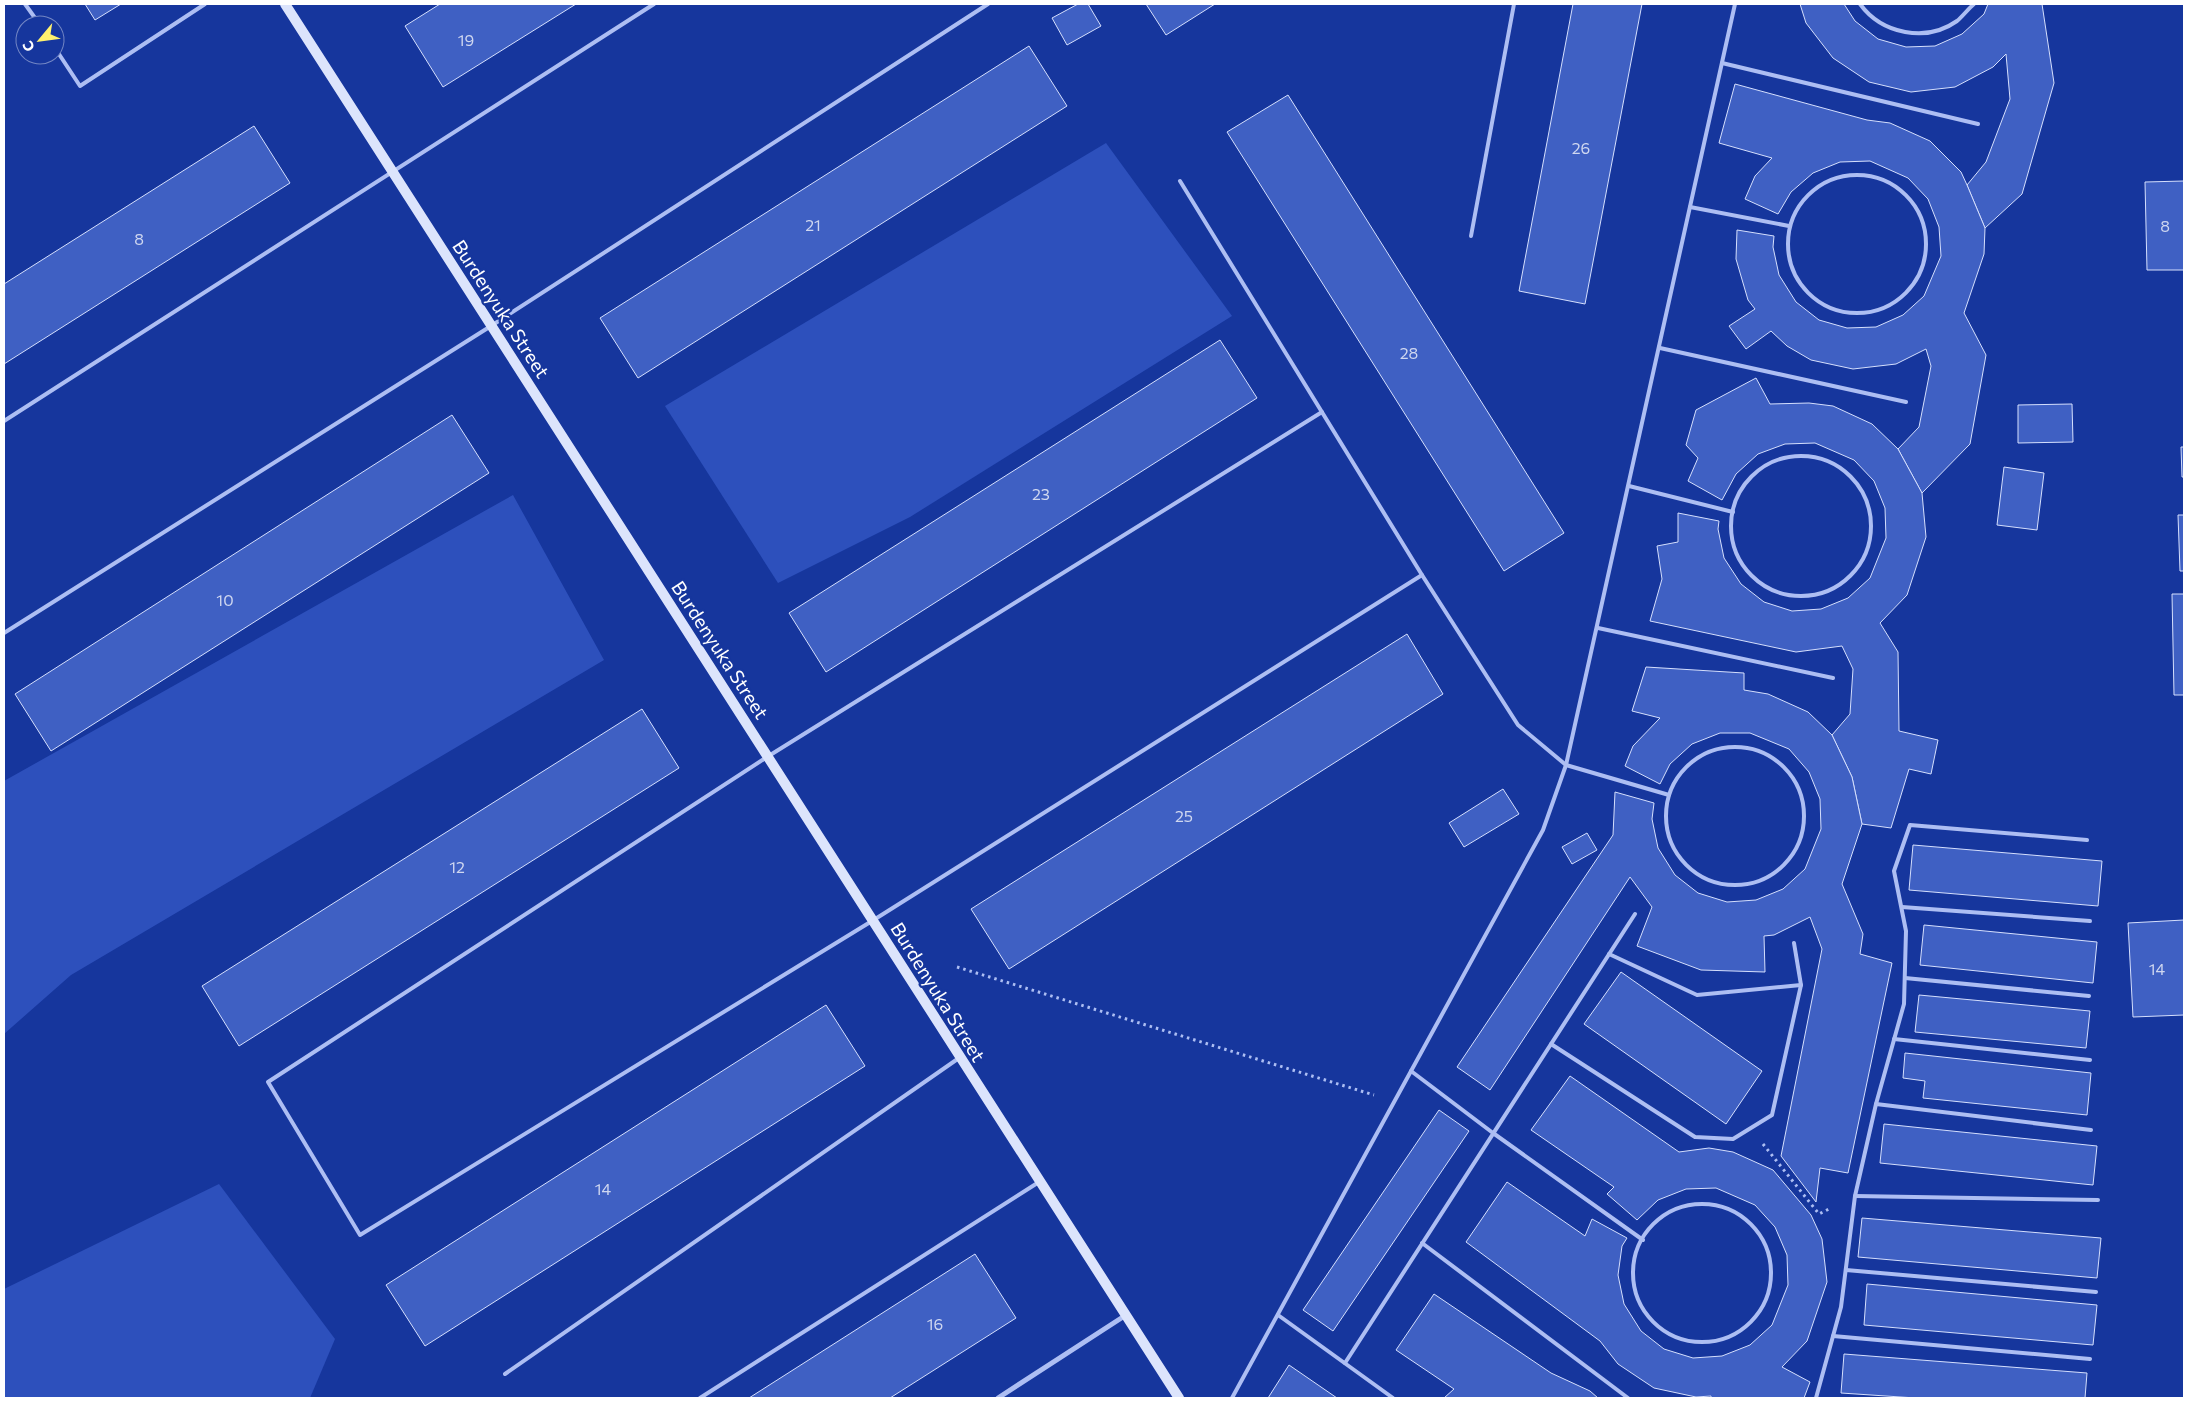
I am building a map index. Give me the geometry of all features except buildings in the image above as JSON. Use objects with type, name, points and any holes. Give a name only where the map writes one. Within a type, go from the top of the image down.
[{"type":"street","name":"Burdenyuka Street","points":[[285,4],[959,1058],[1179,1398]]},
{"type":"street","points":[[1000,1398],[1126,1315]]},
{"type":"lane","points":[[25,4],[33,15]]},
{"type":"lane","points":[[65,63],[80,86],[205,4]]},
{"type":"lane","points":[[4,421],[654,4]]},
{"type":"lane","points":[[4,633],[491,326],[988,4]]},
{"type":"lane","points":[[1471,236],[1514,4]]},
{"type":"lane","points":[[1232,1398],[1543,830],[1566,765],[1598,628],[1735,4]]},
{"type":"lane","points":[[1860,4],[1868,14],[1888,28],[1911,33],[1936,31],[1958,20],[1974,4]]},
{"type":"lane","points":[[1722,63],[1978,124]]},
{"type":"lane","points":[[1862,174],[1892,183],[1910,198],[1923,219],[1927,243],[1925,260],[1915,282],[1898,300],[1876,311],[1852,313],[1828,308],[1808,294],[1794,273],[1787,250],[1789,226],[1802,201],[1816,186],[1838,176],[1862,174]]},
{"type":"lane","points":[[1180,181],[1422,575],[1518,725],[1566,765],[1669,795]]},
{"type":"lane","points":[[1690,207],[1789,226]]},
{"type":"lane","points":[[1660,348],[1906,402]]},
{"type":"lane","points":[[1322,412],[767,757],[268,1082],[360,1235],[872,921],[1422,575]]},
{"type":"lane","points":[[1807,456],[1836,465],[1855,481],[1867,502],[1871,526],[1870,544],[1860,566],[1842,583],[1821,594],[1796,597],[1773,590],[1753,577],[1738,557],[1731,533],[1733,512],[1746,483],[1761,469],[1782,458],[1807,456]]},
{"type":"lane","points":[[1629,486],[1733,512]]},
{"type":"lane","points":[[1598,628],[1832,678]]},
{"type":"lane","points":[[1740,747],[1769,756],[1788,771],[1800,792],[1804,816],[1802,833],[1793,855],[1776,873],[1754,883],[1730,886],[1706,880],[1686,866],[1672,846],[1665,823],[1669,795],[1680,774],[1694,759],[1716,749],[1740,747]]},
{"type":"lane","points":[[1816,1398],[1841,1307],[1855,1196],[1876,1104],[1904,1004],[1906,931],[1894,871],[1910,825],[2087,840]]},
{"type":"lane","points":[[1902,907],[2090,921]]},
{"type":"lane","points":[[1344,1363],[1635,914]]},
{"type":"lane","points":[[1551,1044],[1695,1137],[1733,1139],[1772,1115],[1800,985],[1794,943]]},
{"type":"lane","points":[[1609,954],[1697,995],[1800,985]]},
{"type":"lane","points":[[1905,978],[2089,996]]},
{"type":"lane","points":[[1894,1039],[2090,1060]]},
{"type":"lane","points":[[505,1374],[959,1058]]},
{"type":"lane","points":[[1411,1071],[1493,1133],[1643,1240]]},
{"type":"lane","points":[[1876,1104],[2091,1130]]},
{"type":"lane","points":[[700,1398],[1039,1182]]},
{"type":"lane","points":[[1855,1196],[2098,1200]]},
{"type":"lane","points":[[1708,1203],[1737,1212],[1756,1228],[1768,1249],[1772,1272],[1770,1289],[1760,1312],[1743,1329],[1722,1340],[1697,1342],[1674,1336],[1654,1323],[1640,1302],[1633,1279],[1635,1255],[1643,1240],[1648,1230],[1662,1216],[1684,1206],[1708,1203]]},
{"type":"lane","points":[[1422,1244],[1628,1398]]},
{"type":"lane","points":[[1846,1270],[2096,1292]]},
{"type":"lane","points":[[1278,1314],[1393,1398]]},
{"type":"lane","points":[[1833,1336],[2090,1359]]},
{"type":"path","points":[[957,967],[1394,1101]]},
{"type":"path","points":[[1750,1128],[1819,1214],[1855,1196]]},
{"type":"shaded area","points":[[1106,143],[1232,316],[910,517],[778,583],[665,406]]},
{"type":"shaded area","points":[[513,495],[604,660],[71,975],[4,1034],[4,781]]},
{"type":"shaded area","points":[[219,1184],[335,1339],[310,1398],[4,1398],[4,1289]]}]
